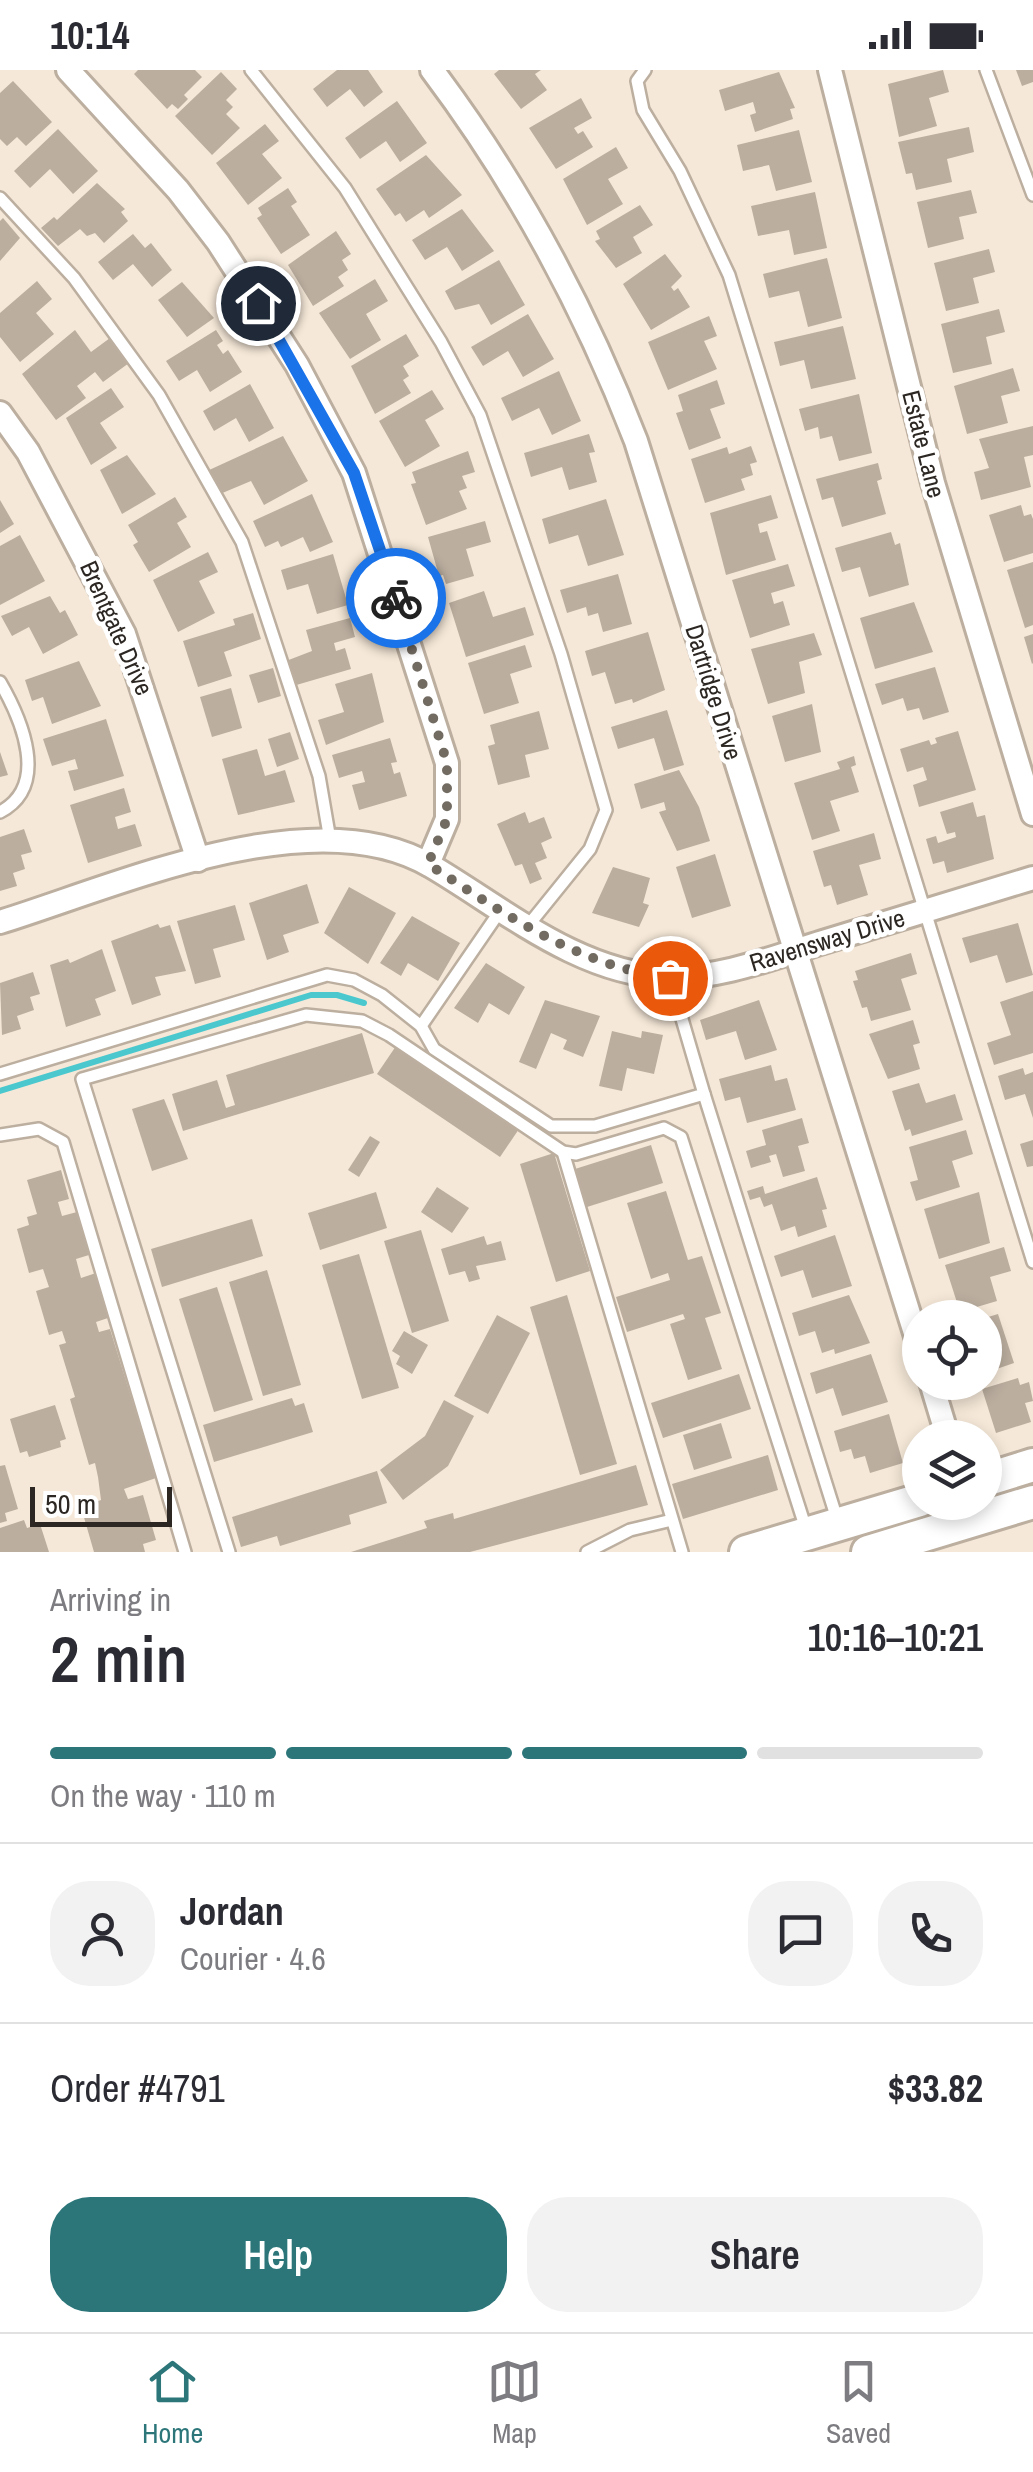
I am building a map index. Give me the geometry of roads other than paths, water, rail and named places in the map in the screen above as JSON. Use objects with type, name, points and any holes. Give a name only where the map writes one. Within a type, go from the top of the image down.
[{"type":"main road","points":[[1002,1475],[1033,1465]]},
{"type":"main road","points":[[1002,1507],[1033,1502]]},
{"type":"main road","points":[[746,1552],[902,1505]]},
{"type":"main road","points":[[873,1551],[949,1520]]},
{"type":"street","points":[[68,70],[178,190],[218,242],[297,365],[354,473],[447,763],[447,819],[428,864]]},
{"type":"street","name":"Dartridge Drive","points":[[432,70],[463,112],[536,230],[598,343],[636,441],[905,1300]]},
{"type":"street","name":"Estate Lane","points":[[830,70],[933,482],[1033,814]]},
{"type":"street","name":"Brentgate Drive","points":[[0,413],[28,452],[124,634],[198,860]]},
{"type":"street","name":"Ravensway Drive","points":[[0,922],[198,860],[270,842],[330,840],[364,843],[428,864],[527,928],[608,964],[670,978],[743,966],[1033,878]]},
{"type":"lane","points":[[251,70],[344,188],[442,342],[480,415],[561,654],[606,810],[590,850],[527,928]]},
{"type":"lane","points":[[645,70],[638,81],[642,110],[680,171],[729,275],[1033,1262]]},
{"type":"lane","points":[[986,70],[1033,195]]},
{"type":"lane","points":[[0,198],[74,278],[159,395],[242,542],[318,776],[330,840]]},
{"type":"lane","points":[[0,682],[27,750],[28,785],[14,805],[0,812]]},
{"type":"lane","points":[[421,1026],[500,911]]},
{"type":"lane","points":[[0,1074],[327,975],[354,980],[382,995],[421,1026],[434,1049],[551,1126],[595,1126],[704,1094]]},
{"type":"lane","points":[[670,978],[823,1529]]},
{"type":"lane","points":[[229,1552],[82,1080],[306,1015],[362,1021],[563,1152],[576,1154],[664,1128],[685,1144],[823,1529]]},
{"type":"lane","points":[[0,1134],[38,1129],[63,1142],[185,1552]]},
{"type":"lane","points":[[563,1152],[682,1552]]},
{"type":"lane","points":[[587,1552],[630,1530],[672,1520]]},
{"type":"waterway","points":[[0,1091],[311,995],[337,995],[364,1003]]}]
